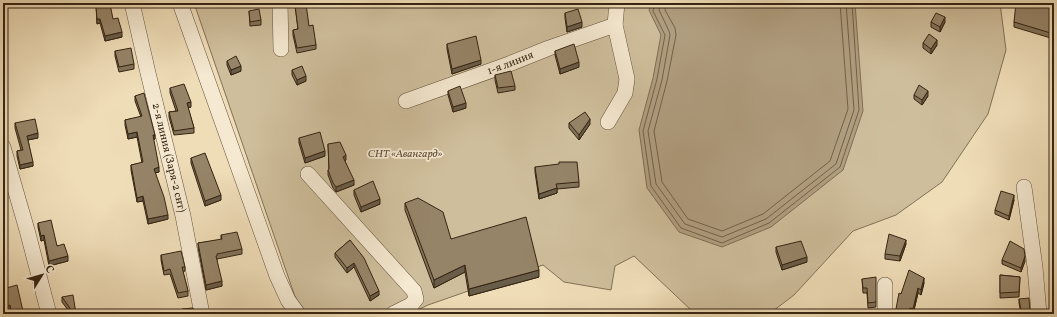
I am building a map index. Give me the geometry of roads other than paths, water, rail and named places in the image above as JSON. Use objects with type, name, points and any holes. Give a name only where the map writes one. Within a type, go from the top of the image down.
[{"type":"street","name":"2-я линия (Заря-2 снт)","points":[[132,3],[184,216],[202,314]]},
{"type":"street","points":[[180,3],[277,276],[288,300],[298,314]]},
{"type":"street","points":[[280,3],[281,49]]},
{"type":"street","points":[[608,122],[625,93],[627,79],[615,25],[618,3]]},
{"type":"street","name":"1-я линия","points":[[406,101],[615,25]]},
{"type":"street","points":[[3,147],[49,314]]},
{"type":"street","points":[[308,174],[414,291],[416,299],[411,305],[393,314]]},
{"type":"street","points":[[1024,187],[1035,266],[1039,314]]},
{"type":"street","points":[[885,285],[886,314]]},
{"type":"water","points":[[652,3],[855,3],[863,111],[843,170],[771,227],[722,247],[679,232],[647,188],[639,130],[653,78],[661,35],[649,10]]},
{"type":"park label","name":"СНТ «Авангард»","points":[[405,154]]}]
